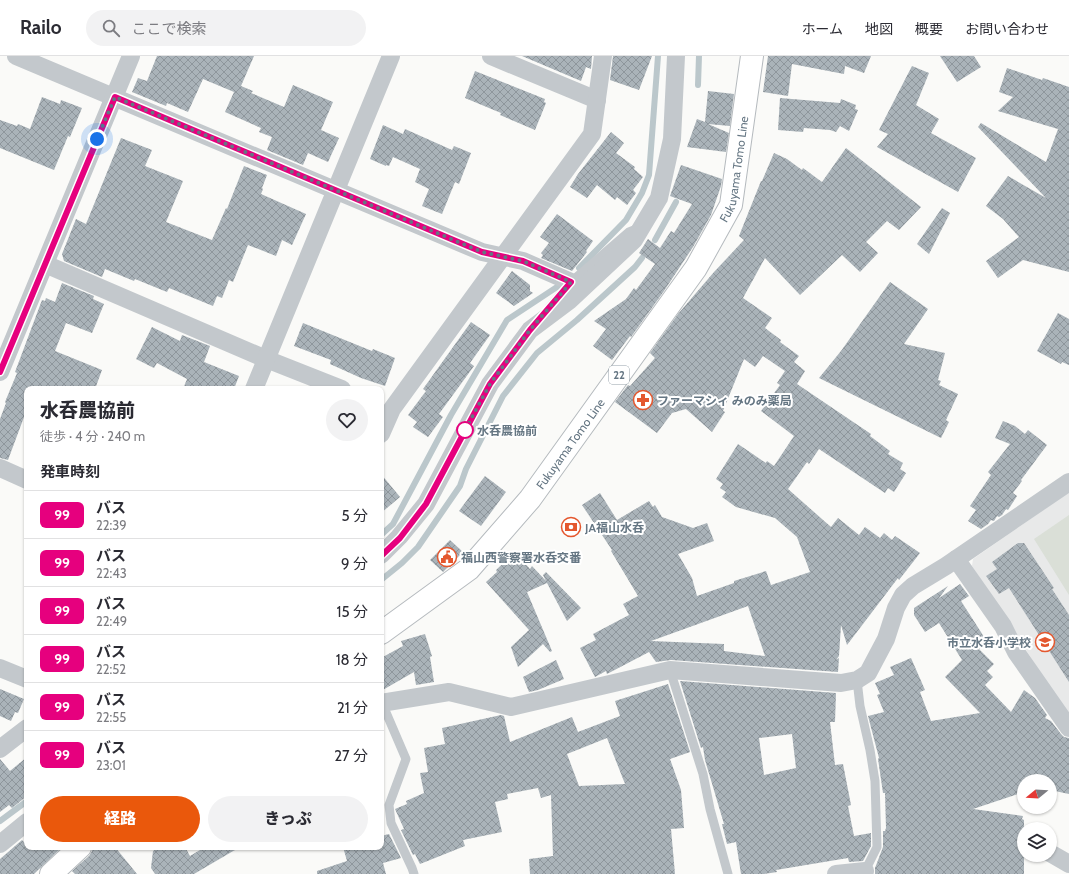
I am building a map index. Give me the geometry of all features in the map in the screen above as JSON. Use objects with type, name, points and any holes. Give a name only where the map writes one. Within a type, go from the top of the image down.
[{"type":"main road","name":"Fukuyama Tomo Line","points":[[384,631],[469,569],[530,499],[696,268],[731,204],[752,56]]},
{"type":"main road","points":[[51,874],[77,850]]},
{"type":"street","points":[[16,56],[482,252],[523,261],[571,282]]},
{"type":"street","points":[[0,372],[131,56]]},
{"type":"street","points":[[255,386],[391,56]]},
{"type":"street","points":[[491,56],[598,100]]},
{"type":"street","points":[[384,418],[386,407],[502,256],[592,134],[603,56]]},
{"type":"street","points":[[384,553],[400,538],[426,504],[490,384],[530,330],[570,300],[634,240],[659,198],[672,139],[676,56]]},
{"type":"street","points":[[45,264],[335,386]]},
{"type":"street","points":[[0,468],[24,479]]},
{"type":"street","points":[[384,703],[450,692],[511,707],[670,670],[841,683],[857,680],[868,673],[872,666],[886,639],[896,608],[903,595],[913,586],[956,559],[1069,482]]},
{"type":"street","points":[[956,559],[1003,626],[1016,652],[1069,728]]},
{"type":"street","points":[[0,668],[24,678]]},
{"type":"street","points":[[0,749],[24,730]]},
{"type":"street","points":[[1,843],[24,824]]},
{"type":"street","points":[[1057,858],[1069,864]]},
{"type":"street","points":[[836,874],[865,872]]},
{"type":"lane","points":[[530,330],[571,282],[629,232],[641,227]]},
{"type":"lane","points":[[670,670],[703,774],[710,809],[728,874]]},
{"type":"lane","points":[[857,680],[860,706],[875,781],[877,848],[865,872]]},
{"type":"lane","points":[[384,710],[406,759],[388,805],[391,823],[414,874]]},
{"type":"shaded area","name":"市立水呑小学校","points":[[1069,492],[1069,717],[972,566],[973,559]]},
{"type":"shaded area","points":[[1069,515],[1069,595],[1034,539]]},
{"type":"building","points":[[157,56],[254,56],[241,86],[253,91],[251,93],[284,107],[293,85],[333,102],[321,130],[339,138],[328,162],[308,153],[303,165],[267,150],[272,137],[259,132],[261,128],[225,112],[234,92],[203,79],[188,112],[167,103],[166,106],[132,92],[138,78],[147,81]]},
{"type":"building","points":[[522,56],[592,56],[591,69],[586,67],[581,81]]},
{"type":"building","points":[[613,56],[652,56],[639,90],[610,80]]},
{"type":"building","points":[[768,56],[871,56],[864,73],[845,66],[844,74],[792,64],[788,96],[763,92]]},
{"type":"building","points":[[940,56],[974,56],[981,67],[957,82]]},
{"type":"building","points":[[912,66],[929,73],[916,105],[939,119],[931,133],[976,158],[958,192],[877,147],[888,134],[879,130]]},
{"type":"building","points":[[1007,68],[1042,80],[1043,78],[1069,87],[1069,272],[1023,260],[998,278],[986,261],[1019,237],[1003,219],[986,206],[1008,176],[1046,198],[978,127],[981,123],[1046,162],[1058,129],[998,111],[1013,97],[999,92]]},
{"type":"building","points":[[475,71],[545,99],[544,102],[546,103],[535,130],[500,115],[501,113],[465,98]]},
{"type":"building","points":[[708,91],[734,94],[730,126],[708,124],[729,133],[726,152],[687,147],[697,119],[705,122]]},
{"type":"building","points":[[42,97],[60,104],[61,100],[82,108],[70,137],[68,136],[54,170],[0,148],[0,120],[17,126],[18,124],[30,129]]},
{"type":"building","points":[[780,98],[840,103],[841,99],[856,105],[855,109],[858,110],[849,131],[840,126],[836,132],[830,130],[804,128],[803,132],[778,130]]},
{"type":"building","points":[[383,125],[403,134],[405,129],[452,150],[454,146],[471,153],[459,184],[455,182],[442,214],[422,206],[429,189],[415,182],[420,169],[393,157],[389,166],[370,159]]},
{"type":"building","points":[[611,132],[624,143],[616,153],[635,167],[634,169],[643,177],[633,190],[636,193],[627,205],[617,197],[615,200],[597,185],[587,198],[570,187],[578,174]]},
{"type":"building","points":[[121,138],[152,150],[145,166],[183,181],[166,222],[212,240],[226,208],[227,209],[244,166],[267,175],[261,194],[306,214],[292,245],[282,240],[276,256],[248,245],[233,282],[229,280],[222,298],[217,296],[213,306],[169,288],[167,292],[105,269],[102,277],[64,261],[62,254],[76,219],[86,224]]},
{"type":"building","points":[[846,148],[921,207],[899,230],[887,221],[866,242],[878,253],[860,272],[842,255],[800,295],[765,258],[743,298],[772,318],[765,328],[781,340],[780,342],[799,356],[794,362],[805,371],[797,384],[871,434],[870,436],[890,451],[888,454],[903,463],[900,469],[906,473],[894,492],[888,488],[885,493],[819,449],[809,464],[807,462],[788,489],[831,527],[838,518],[859,535],[865,527],[880,538],[884,533],[892,540],[895,536],[920,553],[899,580],[898,578],[847,645],[841,625],[839,656],[836,660],[839,658],[838,672],[671,660],[656,662],[649,652],[607,674],[606,671],[595,677],[580,648],[596,640],[593,634],[629,615],[623,604],[638,596],[611,551],[612,550],[582,505],[600,493],[617,520],[649,501],[653,507],[655,505],[662,517],[693,528],[707,523],[714,541],[678,554],[692,578],[697,596],[734,583],[734,581],[766,571],[771,585],[810,572],[797,537],[775,518],[736,507],[722,497],[726,492],[720,488],[723,484],[716,479],[738,444],[766,463],[767,461],[774,466],[794,436],[761,411],[780,385],[777,383],[785,371],[763,356],[755,367],[744,359],[723,411],[725,412],[712,432],[686,409],[672,413],[657,433],[615,402],[628,385],[630,386],[655,358],[650,353],[678,314],[744,240],[739,236],[774,153],[787,159],[802,170],[803,168],[822,182]],"holes":[[[748,606],[765,656],[724,651],[724,644],[651,641]]]},
{"type":"building","points":[[681,165],[722,179],[711,215],[693,247],[664,291],[631,337],[630,336],[612,360],[593,346],[606,329],[594,321],[626,299],[634,288],[636,290],[655,264],[639,253],[648,239],[660,248],[671,231],[674,233],[692,204],[670,196]]},
{"type":"building","points":[[942,208],[950,213],[929,254],[917,244]]},
{"type":"building","points":[[557,214],[593,241],[586,251],[587,252],[572,271],[541,258],[543,255],[541,253],[549,243],[540,237]]},
{"type":"building","points":[[512,271],[530,285],[530,291],[533,293],[514,306],[496,293]]},
{"type":"building","points":[[890,282],[928,309],[904,344],[945,353],[938,380],[941,381],[939,385],[958,394],[946,420],[949,422],[941,438],[819,378],[841,351]]},
{"type":"building","points":[[62,283],[94,296],[93,299],[104,304],[92,333],[66,323],[55,351],[102,370],[96,386],[24,386],[24,417],[8,460],[0,458],[0,419],[6,403],[5,402],[17,373],[15,372],[42,300],[45,301],[46,298],[55,302]]},
{"type":"building","points":[[1058,313],[1069,319],[1069,365],[1062,362],[1061,364],[1037,351]]},
{"type":"building","points":[[471,322],[490,335],[470,363],[474,366],[439,414],[443,417],[428,437],[413,427],[417,422],[408,415],[426,391],[423,389]]},
{"type":"building","points":[[303,323],[372,351],[373,349],[395,358],[385,386],[361,378],[330,364],[331,360],[294,346]]},
{"type":"building","points":[[152,327],[180,341],[182,335],[210,346],[204,362],[239,376],[235,386],[184,386],[187,379],[157,363],[154,368],[136,359]]},
{"type":"building","points":[[1003,421],[1015,426],[1025,434],[1028,430],[1047,445],[1013,493],[1017,496],[1008,510],[1006,509],[1002,515],[999,517],[997,516],[994,521],[991,520],[981,529],[968,521],[976,510],[970,506],[991,475],[988,472],[1010,444],[995,438]]},
{"type":"building","points":[[485,476],[506,492],[481,526],[459,511]]},
{"type":"building","points":[[384,478],[400,497],[384,510]]},
{"type":"building","name":"福山西警察署水呑交番","points":[[450,540],[463,552],[443,572],[430,560]]},
{"type":"building","points":[[1018,543],[1024,543],[1054,588],[1052,589],[1069,615],[1069,682],[1009,588],[999,594],[986,576],[997,569],[992,562]]},
{"type":"building","points":[[515,552],[530,569],[532,566],[546,581],[543,575],[546,572],[581,608],[567,621],[547,583],[527,592],[552,651],[550,652],[543,644],[518,667],[511,647],[529,630],[486,582]]},
{"type":"building","points":[[960,584],[969,596],[961,601],[988,643],[979,649],[994,664],[987,671],[993,677],[985,685],[1011,712],[1024,690],[1035,698],[1047,715],[1045,718],[1051,721],[1064,737],[1069,738],[1069,794],[1057,791],[1057,774],[1017,774],[1017,794],[973,809],[1023,816],[1022,819],[1024,822],[1017,822],[1017,862],[1024,862],[1024,874],[875,874],[875,868],[883,847],[883,831],[885,831],[886,828],[885,793],[883,793],[879,758],[868,716],[884,712],[877,695],[880,694],[875,683],[894,675],[890,667],[911,658],[925,690],[920,692],[931,721],[980,713],[945,677],[962,660],[939,623],[925,632],[914,615],[914,608],[948,586],[939,598]]},
{"type":"building","points":[[425,634],[432,656],[430,657],[434,682],[416,685],[414,672],[384,689],[384,656],[403,646],[401,641]]},
{"type":"building","points":[[556,660],[564,679],[538,690],[529,692],[523,677]]},
{"type":"building","points":[[680,681],[836,693],[835,722],[830,722],[835,765],[843,764],[851,805],[848,806],[854,836],[871,833],[871,846],[863,861],[849,862],[848,858],[776,870],[777,872],[764,874],[741,874],[736,842],[727,844],[722,824],[724,824],[705,760],[703,747],[701,748]],"holes":[[[792,734],[796,768],[764,775],[759,738]]]},
{"type":"building","points":[[668,684],[690,752],[670,759],[681,790],[684,828],[671,829],[675,874],[530,874],[529,859],[553,856],[551,795],[541,798],[538,788],[507,794],[508,799],[495,802],[502,832],[463,840],[465,846],[420,864],[415,854],[413,855],[401,830],[404,829],[395,809],[407,804],[406,801],[424,793],[420,773],[428,772],[424,748],[445,744],[442,728],[501,715],[504,716],[510,742],[572,717],[578,732],[620,716],[615,701]],"holes":[[[607,738],[625,784],[579,786],[567,754]]]},
{"type":"building","points":[[0,689],[24,699],[18,713],[15,712],[11,721],[0,716]]},
{"type":"building","points":[[0,759],[10,771],[24,759],[24,798],[12,808],[9,805],[0,812]]},
{"type":"building","points":[[389,834],[401,858],[383,863],[386,874],[317,874],[317,871],[347,861],[344,850],[384,850],[384,835]]},
{"type":"building","points":[[22,840],[24,842],[24,850],[59,850],[34,874],[0,874],[0,859]]},
{"type":"building","points":[[117,850],[137,874],[75,874],[72,871],[89,856],[92,851]]},
{"type":"building","points":[[187,850],[190,856],[200,850],[235,850],[194,874],[155,874],[151,868],[153,851]]},
{"type":"waterway","points":[[579,268],[626,220],[642,193],[649,175],[658,56]]},
{"type":"waterway","points":[[698,85],[699,56]]},
{"type":"waterway","points":[[655,240],[676,202]]},
{"type":"waterway","points":[[384,578],[418,547],[460,486],[466,469],[503,396],[537,353],[577,320],[635,267],[642,258]]},
{"type":"waterway","points":[[384,532],[393,524],[451,415],[507,320],[560,285]]},
{"type":"waterway","points":[[0,821],[24,803]]},
{"type":"bus line","name":"99","points":[[0,372],[115,97],[482,252],[523,261],[571,282],[530,330],[490,384],[426,504],[400,538],[384,553]]},
{"type":"place","name":"ファーマシィ みのみ薬局","points":[[643,400]]},
{"type":"place","name":"水呑農協前","points":[[465,430]]},
{"type":"place","name":"JA福山水呑","points":[[571,527]]},
{"type":"place","name":"福山西警察署水呑交番","points":[[447,557]]},
{"type":"place","name":"市立水呑小学校","points":[[1045,642]]},
{"type":"route","points":[[97,139],[115,97],[482,252],[523,261],[571,282],[530,330],[490,384],[465,430]]}]
